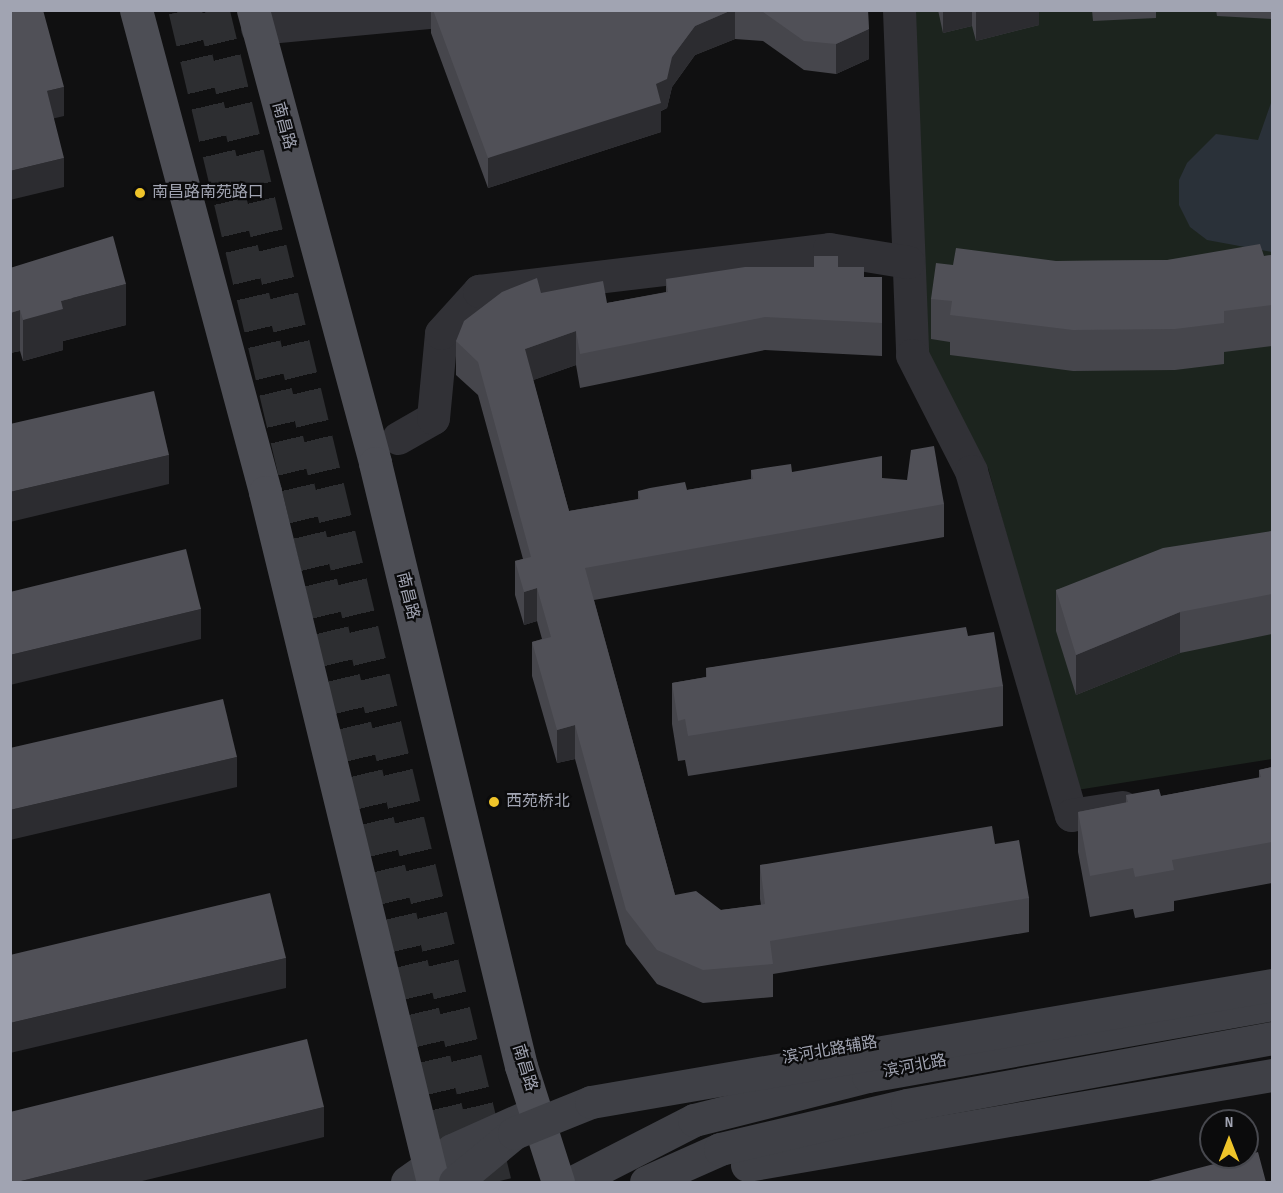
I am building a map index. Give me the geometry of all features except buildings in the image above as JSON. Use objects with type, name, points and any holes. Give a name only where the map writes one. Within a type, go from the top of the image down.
[{"type":"main road","points":[[136,10],[265,492],[432,1178],[514,1133],[591,1102],[1272,986]]},
{"type":"main road","name":"南昌路","points":[[255,19],[375,463],[521,1066],[538,1112],[558,1182]]},
{"type":"main road","name":"滨河北路辅路","points":[[432,1178],[538,1112],[565,1100],[783,1060],[1272,979]]},
{"type":"main road","name":"滨河北路","points":[[573,1182],[600,1164],[706,1117],[868,1076],[1272,1004]]},
{"type":"main road","points":[[645,1182],[720,1149],[907,1105],[1272,1038]]},
{"type":"main road","points":[[666,1182],[804,1153],[1272,1075]]},
{"type":"street","points":[[255,19],[452,10]]},
{"type":"street","points":[[899,10],[912,355],[971,471],[1071,815],[1154,802]]},
{"type":"street","points":[[398,438],[432,418],[441,333],[479,291],[829,249],[908,262]]},
{"type":"shaded area","points":[[911,11],[1272,11],[1272,759],[1077,790],[988,468],[923,344]]},
{"type":"shaded area","points":[[1272,100],[1272,252],[1207,240],[1190,227],[1179,205],[1179,180],[1187,163],[1216,134],[1258,140]]},
{"type":"tunnel","points":[[185,10],[462,1176]]},
{"type":"tunnel","points":[[213,10],[495,1182]]},
{"type":"place","name":"南昌路南苑路口","points":[[140,193]]},
{"type":"place","name":"西苑桥北","points":[[494,802]]}]
